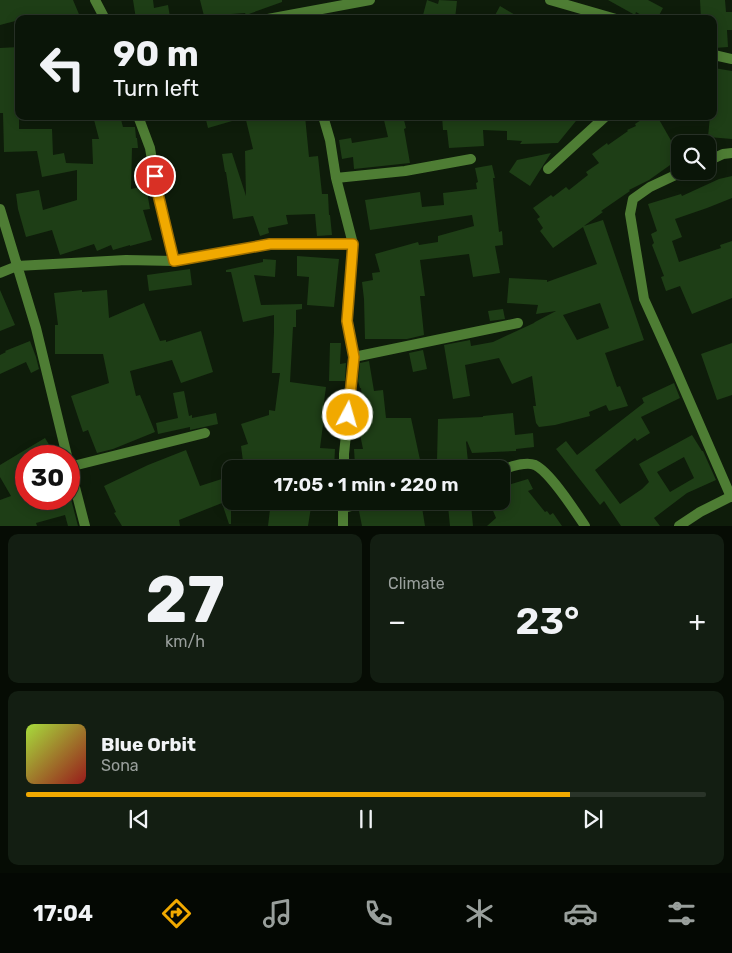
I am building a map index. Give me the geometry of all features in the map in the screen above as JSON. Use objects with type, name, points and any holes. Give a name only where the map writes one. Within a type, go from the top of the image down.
[{"type":"street","points":[[95,0],[103,15]]},
{"type":"street","points":[[300,15],[370,0]]},
{"type":"street","points":[[550,0],[602,15]]},
{"type":"street","points":[[717,56],[732,58]]},
{"type":"street","points":[[140,120],[150,148],[157,190],[174,261]]},
{"type":"street","points":[[324,120],[330,140],[336,178],[353,244],[347,321],[354,357],[344,460]]},
{"type":"street","points":[[548,169],[602,120]]},
{"type":"street","points":[[716,157],[732,153]]},
{"type":"street","points":[[336,178],[405,171],[471,159]]},
{"type":"street","points":[[671,177],[650,186],[633,199],[630,214],[644,300],[732,496],[700,512],[679,526]]},
{"type":"street","points":[[0,209],[36,328],[64,445]]},
{"type":"street","points":[[0,273],[17,266],[126,260],[174,261],[270,244],[353,244]]},
{"type":"street","points":[[354,357],[518,323]]},
{"type":"street","points":[[80,463],[206,433]]},
{"type":"street","points":[[510,467],[520,464],[534,464],[546,473],[585,526]]},
{"type":"street","points":[[80,507],[85,526]]},
{"type":"street","points":[[343,510],[343,526]]},
{"type":"building","points":[[0,0],[73,0],[79,15],[15,15],[15,21],[0,25]]},
{"type":"building","points":[[133,0],[153,0],[154,8],[168,5],[170,15],[135,15]]},
{"type":"building","points":[[200,0],[282,0],[282,2],[246,15],[245,13],[204,15]]},
{"type":"building","points":[[427,0],[438,4],[439,0],[457,1],[455,15],[423,15]]},
{"type":"building","points":[[608,0],[648,0],[663,8],[659,15],[641,15],[636,12],[635,15]]},
{"type":"building","points":[[700,0],[725,0],[726,12],[732,12],[732,30],[727,30],[728,47],[717,48],[717,15],[701,15]]},
{"type":"building","points":[[500,6],[515,15],[495,15]]},
{"type":"building","points":[[15,47],[15,120],[19,120],[19,129],[52,129],[53,155],[64,153],[66,163],[93,164],[92,139],[99,139],[94,120],[121,120],[123,127],[135,127],[138,148],[132,148],[131,189],[146,186],[150,209],[143,210],[152,240],[113,250],[111,245],[97,251],[94,244],[60,255],[52,230],[26,237],[16,194],[39,190],[43,210],[77,200],[77,170],[42,177],[37,151],[4,152],[3,113],[0,113],[0,48]]},
{"type":"building","points":[[717,68],[732,71],[732,139],[708,135],[710,120],[717,120]]},
{"type":"building","points":[[206,120],[236,120],[208,128]]},
{"type":"building","points":[[246,120],[305,120],[309,157],[318,156],[322,194],[328,194],[332,235],[317,236],[315,214],[286,215],[288,224],[268,228],[269,233],[260,236],[253,216],[233,219],[222,154],[232,153],[246,196],[245,151],[253,149]]},
{"type":"building","points":[[384,120],[404,120],[410,163],[354,169],[353,157],[342,159],[339,140],[351,138],[352,143],[388,137]]},
{"type":"building","points":[[442,120],[577,120],[558,143],[520,144],[522,141],[507,140],[507,131],[483,130],[484,146],[449,148],[447,130],[443,130]]},
{"type":"building","points":[[641,120],[659,120],[671,140],[671,164],[649,180],[629,190],[584,226],[603,220],[644,340],[605,353],[617,387],[620,386],[628,406],[609,411],[606,405],[589,412],[590,416],[539,427],[536,423],[533,406],[536,406],[532,376],[512,384],[499,358],[465,365],[470,396],[453,399],[444,345],[470,340],[471,346],[493,342],[556,311],[536,314],[538,305],[507,303],[509,278],[547,280],[547,282],[597,264],[583,227],[553,248],[540,231],[543,228],[537,219],[540,217],[533,208],[566,187],[569,190],[588,175],[586,172],[599,163],[592,154],[607,143],[608,145],[627,130],[636,126],[635,124]],"holes":[[[600,303],[609,328],[577,340],[563,315]]]},
{"type":"building","points":[[551,153],[530,186],[509,172],[517,160]]},
{"type":"building","points":[[492,165],[495,178],[493,178],[499,232],[502,231],[503,245],[495,246],[500,273],[473,277],[469,254],[420,260],[425,296],[420,296],[424,335],[407,339],[365,339],[362,282],[373,280],[372,273],[380,272],[375,254],[418,242],[419,245],[438,242],[438,236],[474,226],[472,215],[370,230],[365,200],[420,192],[422,207],[444,205],[443,193],[477,189],[476,183],[478,182],[475,168]]},
{"type":"building","points":[[732,176],[732,198],[675,219],[682,237],[672,241],[679,262],[721,248],[720,245],[732,241],[732,298],[692,314],[680,286],[666,291],[661,277],[664,276],[652,245],[654,243],[651,234],[657,231],[648,204],[681,194],[682,196],[719,179]]},
{"type":"building","points":[[297,256],[339,259],[334,307],[307,305],[309,277],[297,276]]},
{"type":"building","points":[[263,259],[276,260],[275,277],[254,275],[261,305],[302,304],[302,309],[296,310],[296,327],[293,327],[290,382],[326,387],[320,448],[335,449],[334,460],[243,460],[241,446],[248,444],[241,424],[269,415],[269,410],[275,411],[280,373],[272,373],[274,315],[243,322],[231,272],[226,272],[226,270],[263,262]]},
{"type":"building","points":[[190,269],[192,285],[149,291],[147,275]]},
{"type":"building","points":[[0,290],[15,325],[0,331]]},
{"type":"building","points":[[82,290],[82,292],[107,290],[109,318],[144,303],[160,341],[166,340],[166,342],[201,331],[213,372],[181,383],[172,360],[130,371],[136,396],[140,395],[155,432],[113,449],[97,453],[88,430],[83,432],[71,396],[109,383],[103,354],[55,354],[55,325],[58,325],[54,293]]},
{"type":"building","points":[[503,309],[505,319],[490,321],[488,311]]},
{"type":"building","points":[[30,341],[39,369],[31,373],[26,362],[0,374],[0,355],[5,351]]},
{"type":"building","points":[[330,343],[341,343],[340,364],[346,363],[345,381],[329,381]]},
{"type":"building","points":[[732,343],[732,395],[717,400],[701,354]]},
{"type":"building","points":[[423,350],[427,369],[413,372],[409,353]]},
{"type":"building","points":[[369,361],[374,391],[383,390],[386,418],[411,418],[420,460],[355,460],[354,449],[363,449],[359,429],[365,428],[361,388],[358,381],[360,363]]},
{"type":"building","points":[[674,383],[680,398],[641,417],[650,433],[637,441],[635,438],[595,470],[620,504],[649,482],[639,464],[692,435],[703,451],[716,480],[687,493],[654,518],[660,526],[621,526],[604,501],[600,505],[556,449],[566,441],[577,455],[644,403],[642,398]],"holes":[[[684,457],[694,478],[670,492],[657,472]]]},
{"type":"building","points":[[184,391],[189,416],[192,415],[192,418],[216,413],[218,424],[190,430],[190,427],[158,434],[156,423],[178,418],[173,393]]},
{"type":"building","points":[[513,413],[515,435],[533,433],[534,447],[516,449],[516,451],[472,453],[467,441],[468,460],[437,460],[438,419]]},
{"type":"building","points":[[45,438],[49,445],[33,445]]},
{"type":"building","points":[[186,450],[200,486],[222,479],[222,503],[179,520],[180,526],[122,526],[114,513],[116,512],[104,486],[148,465]]},
{"type":"building","points":[[15,456],[15,510],[74,510],[78,526],[68,526],[65,515],[36,523],[37,526],[0,526],[0,500],[11,496],[0,477],[0,465]]},
{"type":"building","points":[[528,479],[533,489],[528,491],[545,512],[547,511],[550,515],[553,513],[562,526],[487,526],[496,518],[493,510],[510,510],[510,484]]},
{"type":"building","points":[[224,510],[231,510],[231,524],[229,524]]},
{"type":"building","points":[[270,510],[311,510],[308,526],[268,526]]},
{"type":"building","points":[[422,510],[425,526],[362,526],[359,511]]},
{"type":"building","points":[[448,510],[472,510],[473,526],[450,526]]},
{"type":"route","points":[[155,176],[174,261],[270,244],[353,244],[347,321],[354,357],[348,415]]}]
